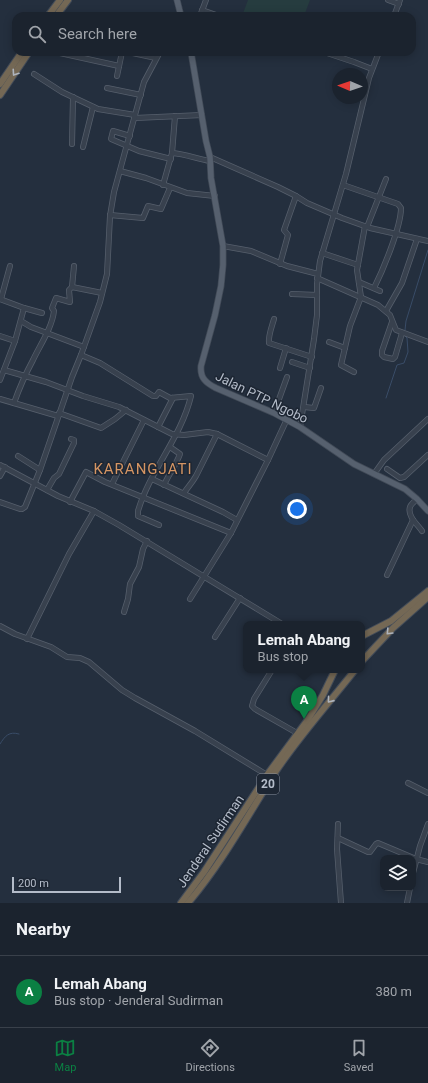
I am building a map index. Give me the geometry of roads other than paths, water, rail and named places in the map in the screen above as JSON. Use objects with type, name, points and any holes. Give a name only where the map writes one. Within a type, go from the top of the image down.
[{"type":"highway","points":[[51,12],[60,0]]},
{"type":"highway","points":[[59,12],[68,0]]},
{"type":"highway","points":[[0,84],[19,56]]},
{"type":"highway","points":[[0,95],[26,56]]},
{"type":"highway","points":[[365,634],[391,621],[428,591]]},
{"type":"highway","points":[[365,656],[393,628],[428,597]]},
{"type":"highway","name":"Jenderal Sudirman","points":[[181,903],[204,872],[268,775],[307,721],[323,695],[334,673]]},
{"type":"highway","name":"Jenderal Sudirman","points":[[189,902],[222,856],[285,759],[316,717],[352,673]]},
{"type":"main road","points":[[176,0],[180,12]]},
{"type":"main road","name":"Jalan PTP Ngobo","points":[[192,56],[210,159],[223,246],[221,286],[201,369],[202,375],[206,382],[216,388],[287,419],[349,460],[405,489],[428,511]]},
{"type":"street","points":[[206,0],[202,10],[208,12]]},
{"type":"street","points":[[388,0],[400,2],[396,12]]},
{"type":"street","points":[[74,56],[119,66]]},
{"type":"street","points":[[117,76],[121,56]]},
{"type":"street","points":[[0,502],[24,509],[40,470],[102,293],[108,267],[110,215],[114,192],[141,95],[147,76],[156,58],[147,56]]},
{"type":"street","points":[[336,56],[372,69]]},
{"type":"street","points":[[300,427],[316,330],[318,276],[322,253],[335,215],[372,69],[377,56]]},
{"type":"street","points":[[34,74],[52,87],[93,107],[108,112],[135,116],[202,115]]},
{"type":"street","points":[[107,88],[141,95]]},
{"type":"street","points":[[72,144],[73,97]]},
{"type":"street","points":[[83,146],[93,107]]},
{"type":"street","points":[[163,185],[171,159],[175,116]]},
{"type":"street","points":[[130,136],[113,131],[111,139],[127,146],[171,159]]},
{"type":"street","points":[[172,153],[194,158],[210,159],[296,196],[307,203],[366,226],[395,232],[417,239],[428,240]]},
{"type":"street","points":[[120,171],[187,193],[215,196]]},
{"type":"street","points":[[354,372],[341,365],[350,326],[361,297],[358,265],[366,226],[386,179]]},
{"type":"street","points":[[343,185],[401,206],[401,212],[395,232],[374,288]]},
{"type":"street","points":[[110,215],[135,216],[143,218],[148,206],[161,209],[170,188]]},
{"type":"street","points":[[280,264],[288,235],[284,230],[296,196]]},
{"type":"street","points":[[386,310],[402,283],[417,239]]},
{"type":"street","points":[[223,246],[251,251],[280,264],[318,276],[375,303],[386,310],[390,315],[396,330],[428,342]]},
{"type":"street","points":[[322,253],[358,265]]},
{"type":"street","points":[[10,266],[0,299],[42,314]]},
{"type":"street","points":[[14,403],[47,332],[54,313],[52,308],[56,298],[70,302],[69,290],[72,287],[74,266]]},
{"type":"street","points":[[359,282],[380,291]]},
{"type":"street","points":[[72,287],[102,293]]},
{"type":"street","points":[[292,294],[317,295]]},
{"type":"street","points":[[1,377],[15,341],[24,308]]},
{"type":"street","points":[[274,319],[268,341],[272,344],[312,357]]},
{"type":"street","points":[[21,321],[31,327],[84,347]]},
{"type":"street","points":[[392,322],[382,351],[382,355],[384,357],[393,359],[396,357],[403,333]]},
{"type":"street","points":[[0,336],[15,341]]},
{"type":"street","points":[[329,342],[345,348]]},
{"type":"street","points":[[280,368],[286,348]]},
{"type":"street","points":[[81,355],[100,363],[153,396],[156,396],[159,392],[166,397],[173,398],[191,396],[177,435],[152,479],[139,508],[138,516],[159,525]]},
{"type":"street","points":[[292,362],[310,368]]},
{"type":"street","points":[[4,370],[46,382],[67,391],[119,407],[172,434],[177,435],[208,432],[217,434],[268,460]]},
{"type":"street","points":[[274,413],[286,377]]},
{"type":"street","points":[[304,407],[314,408],[321,388]]},
{"type":"street","points":[[158,426],[173,398]]},
{"type":"street","points":[[0,399],[59,414],[101,428],[126,410]]},
{"type":"street","points":[[115,419],[119,407]]},
{"type":"street","points":[[190,599],[231,533],[287,419]]},
{"type":"street","points":[[374,474],[384,460],[428,419]]},
{"type":"street","points":[[112,484],[144,420]]},
{"type":"street","points":[[184,493],[196,476],[217,434]]},
{"type":"street","points":[[47,490],[54,478],[59,474],[74,443],[74,440],[71,439]]},
{"type":"street","points":[[164,485],[180,454],[170,447]]},
{"type":"street","points":[[386,469],[400,478],[404,477],[428,455]]},
{"type":"street","points":[[18,456],[40,470]]},
{"type":"street","points":[[0,476],[2,466],[70,502],[94,511],[147,541],[277,621]]},
{"type":"street","points":[[70,502],[86,472],[231,533]]},
{"type":"street","points":[[152,479],[184,493],[237,520]]},
{"type":"street","points":[[417,499],[410,507],[410,513],[413,520],[422,531]]},
{"type":"street","points":[[27,639],[70,554],[94,511]]},
{"type":"street","points":[[387,575],[413,520]]},
{"type":"street","points":[[124,612],[130,584],[139,567],[147,541]]},
{"type":"street","points":[[215,637],[240,598]]},
{"type":"street","points":[[0,626],[27,639],[51,647],[67,656],[80,658],[89,662],[122,690],[134,698],[196,731],[268,775]]},
{"type":"street","points":[[270,673],[254,698],[252,706],[298,733]]},
{"type":"street","points":[[408,783],[428,793]]},
{"type":"street","points":[[338,824],[341,903]]},
{"type":"street","points":[[428,824],[416,859],[428,862]]},
{"type":"street","points":[[338,838],[368,852],[370,852],[377,843],[406,855]]},
{"type":"street","points":[[407,903],[409,891]]},
{"type":"waterway","points":[[405,330],[406,321],[428,250]]},
{"type":"waterway","points":[[386,398],[397,365],[404,363],[408,352],[407,338],[405,336]]},
{"type":"waterway","points":[[0,744],[8,735],[13,733],[19,734]]},
{"type":"place","name":"Lemah Abang","points":[[304,719]]},
{"type":"district","name":"KARANGJATI","points":[[143,469]]}]
